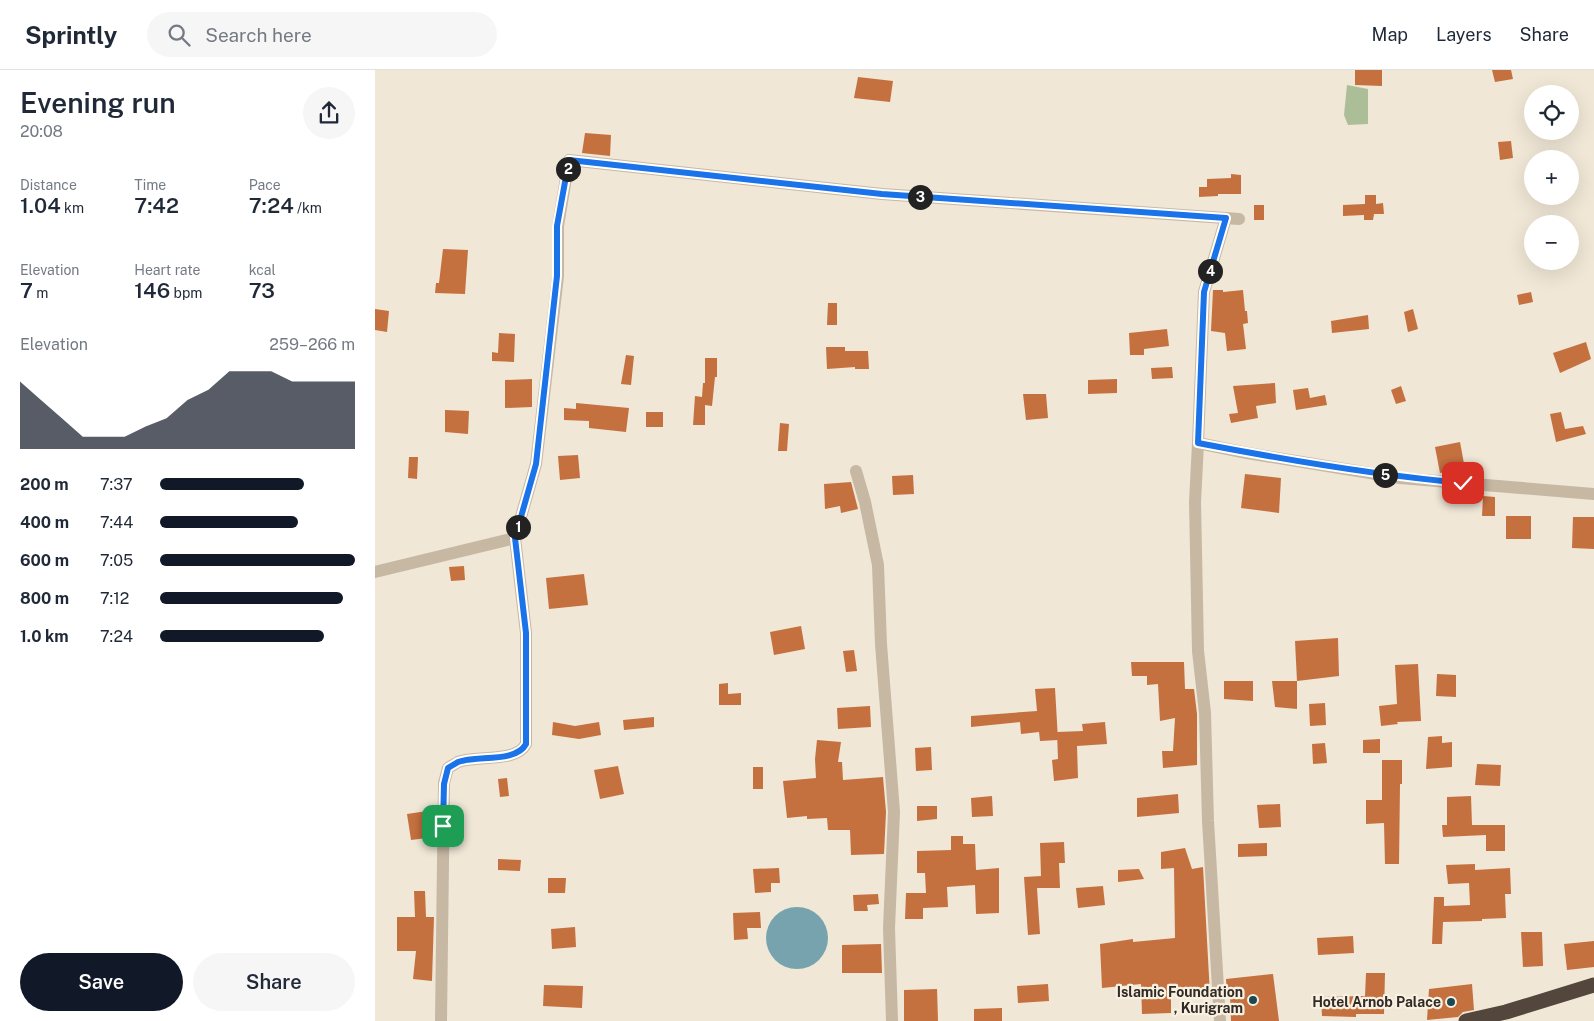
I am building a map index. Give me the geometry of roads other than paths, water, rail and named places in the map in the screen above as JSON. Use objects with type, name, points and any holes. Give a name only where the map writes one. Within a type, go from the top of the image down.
[{"type":"highway","points":[[1466,1021],[1506,1012],[1594,985]]},
{"type":"street","points":[[441,1021],[444,784],[448,768],[459,762],[514,755],[523,749],[526,744],[526,633],[515,538],[536,464],[557,276],[557,226],[569,160],[882,194],[1232,218],[1204,292],[1195,502],[1198,651],[1205,713],[1208,821],[1220,1021]]},
{"type":"street","points":[[1198,443],[1399,478],[1594,494]]},
{"type":"street","points":[[856,471],[865,502],[878,565],[881,644],[894,812],[889,928],[893,1021]]},
{"type":"street","points":[[375,572],[515,538]]},
{"type":"water","points":[[797,907],[809,909],[819,916],[826,926],[828,938],[826,950],[819,960],[809,967],[797,969],[785,967],[775,960],[768,950],[766,938],[768,926],[775,916],[785,909]]},
{"type":"place","name":"Islamic Foundation , Kurigram","points":[[1253,1000]]},
{"type":"place","name":"Hotel Arnob Palace","points":[[1451,1002]]}]
